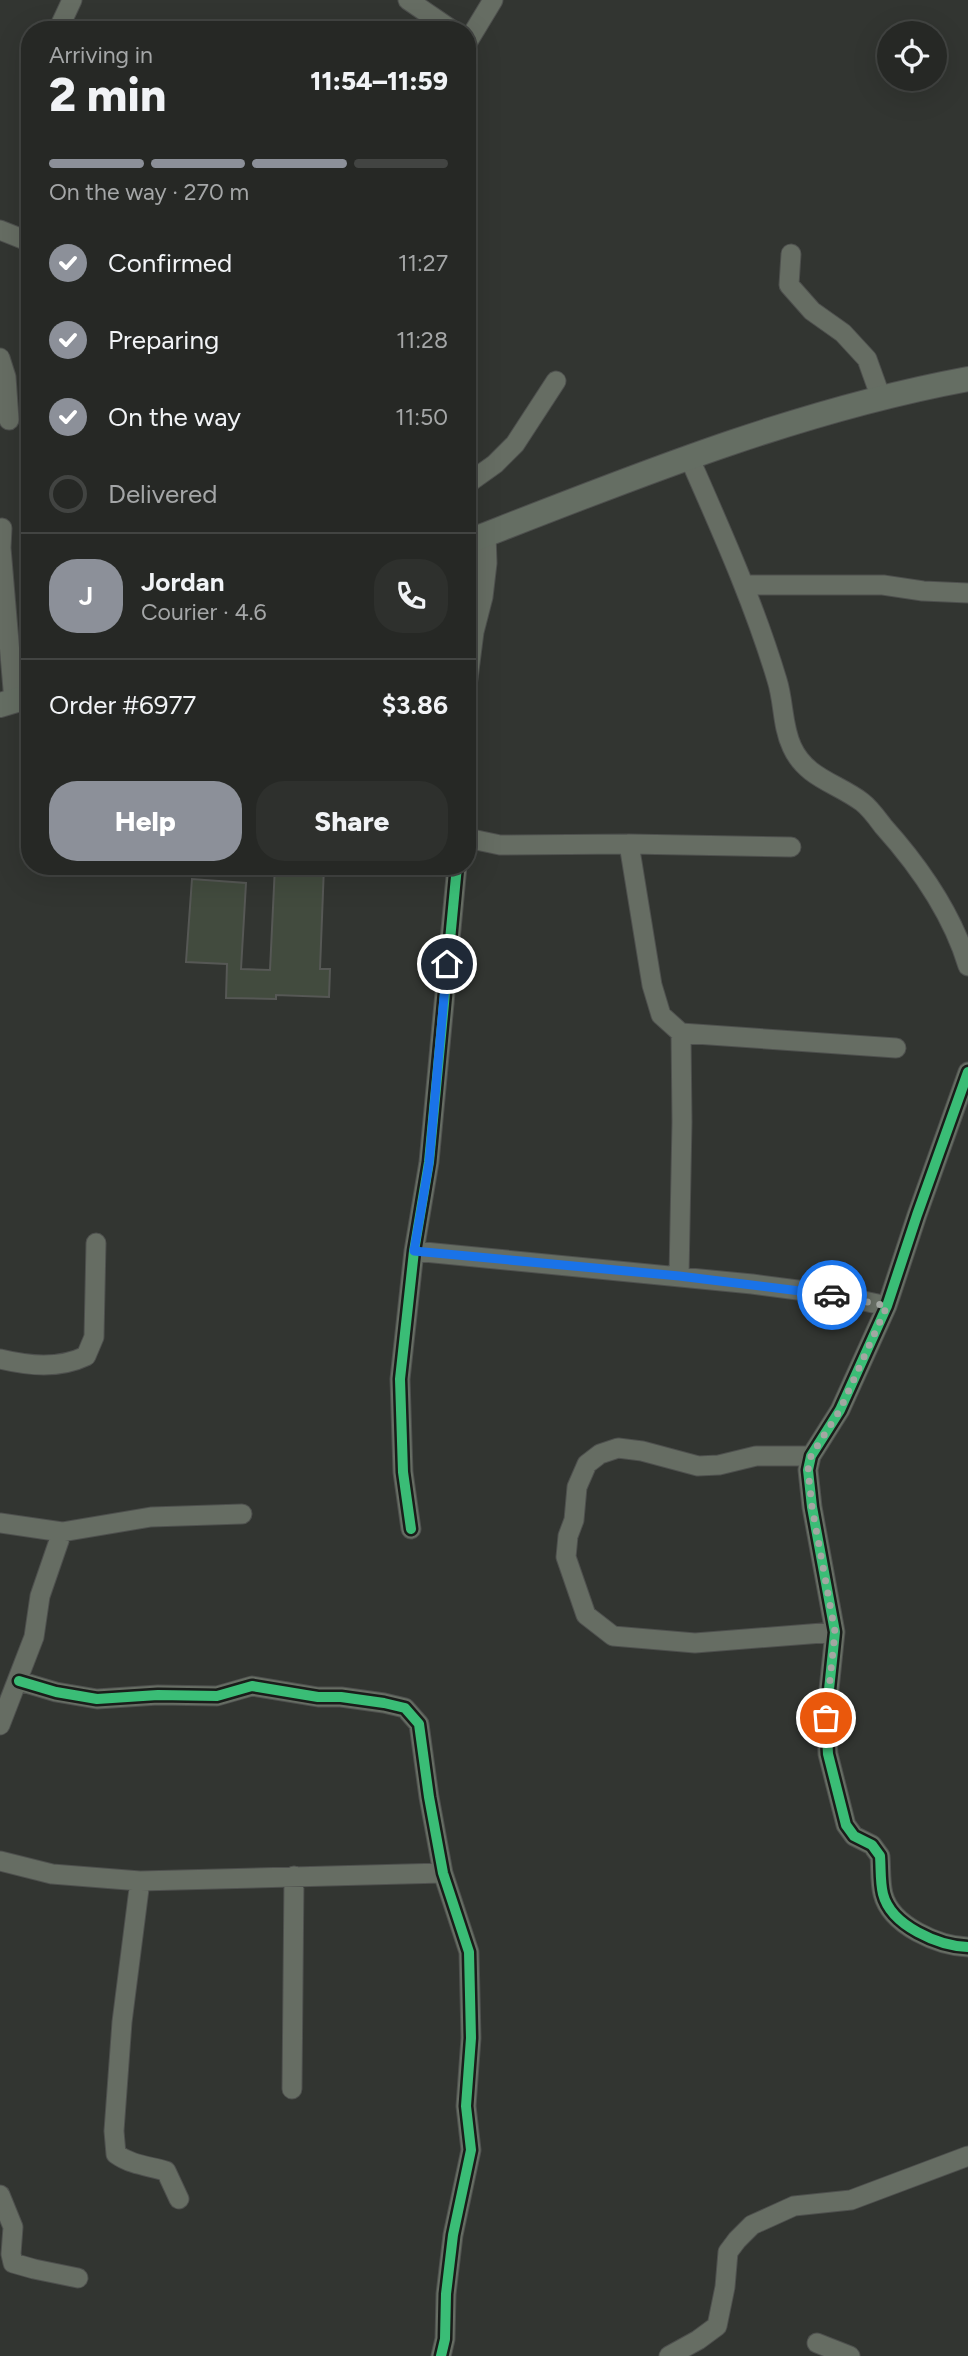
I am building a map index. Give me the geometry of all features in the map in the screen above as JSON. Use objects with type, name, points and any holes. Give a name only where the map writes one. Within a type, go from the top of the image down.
[{"type":"main road","points":[[477,539],[689,457],[808,417],[968,379]]},
{"type":"street","points":[[62,21],[72,0]]},
{"type":"street","points":[[408,0],[438,21]]},
{"type":"street","points":[[476,23],[493,0]]},
{"type":"street","points":[[0,230],[21,238]]},
{"type":"street","points":[[791,254],[789,285],[812,311],[844,333],[867,359],[881,398]]},
{"type":"street","points":[[0,358],[6,377],[9,420]]},
{"type":"street","points":[[476,478],[495,464],[515,443],[556,380]]},
{"type":"street","points":[[689,457],[744,585],[778,681],[792,748],[819,779],[837,786],[864,803],[897,841],[925,877],[954,928],[968,966]]},
{"type":"street","points":[[2,528],[1,548],[15,701]]},
{"type":"street","points":[[476,624],[487,563],[477,539]]},
{"type":"street","points":[[744,585],[883,585],[923,591],[968,593]]},
{"type":"street","points":[[476,840],[500,845],[629,844],[791,848]]},
{"type":"street","points":[[629,844],[652,985],[662,1015],[681,1033],[896,1048]]},
{"type":"street","points":[[411,1529],[404,1482],[400,1379],[414,1251],[429,1163],[456,875]]},
{"type":"street","points":[[679,1276],[681,1033]]},
{"type":"street","points":[[968,1074],[916,1215],[887,1306],[840,1410],[811,1456],[808,1470],[812,1507],[835,1632],[826,1718],[828,1754],[846,1825],[854,1836],[872,1845],[880,1856],[883,1897],[888,1906],[924,1936],[952,1946],[968,1947]]},
{"type":"street","points":[[0,1359],[59,1365],[86,1356],[94,1337],[96,1243]]},
{"type":"street","points":[[414,1251],[679,1276],[836,1295],[887,1306]]},
{"type":"street","points":[[811,1456],[755,1456],[719,1465],[698,1466],[642,1451],[618,1448],[600,1454],[587,1464],[577,1487],[574,1520],[568,1536],[566,1557],[586,1615],[613,1636],[695,1643],[835,1632]]},
{"type":"street","points":[[0,1523],[62,1532],[151,1517],[242,1514]]},
{"type":"street","points":[[0,1725],[34,1637],[40,1596],[62,1532]]},
{"type":"street","points":[[19,1681],[56,1692],[97,1699],[158,1695],[217,1696],[252,1686],[318,1697],[384,1703],[405,1708],[419,1724],[443,1873],[469,1952],[471,2038],[466,2106],[471,2150],[453,2235],[446,2294],[447,2317],[441,2356]]},
{"type":"street","points":[[0,1861],[52,1874],[140,1881],[443,1873]]},
{"type":"street","points":[[292,2089],[294,1876]]},
{"type":"street","points":[[140,1881],[122,2022],[114,2131],[116,2154],[128,2163],[143,2164],[166,2171],[179,2199]]},
{"type":"street","points":[[668,2356],[717,2326],[725,2287],[728,2252],[752,2225],[794,2206],[851,2200],[968,2156]]},
{"type":"street","points":[[0,2195],[13,2227],[13,2263],[78,2278]]},
{"type":"street","points":[[817,2343],[850,2356]]},
{"type":"building","points":[[275,875],[324,875],[320,969],[330,969],[329,997],[276,995],[276,999],[226,998],[227,964],[186,962],[192,879],[246,883],[241,969],[270,970]]},
{"type":"cycle path","points":[[411,1529],[403,1472],[400,1379],[414,1251],[429,1162],[456,875]]},
{"type":"cycle path","points":[[968,1072],[887,1306],[840,1410],[811,1456],[808,1470],[812,1507],[835,1632],[826,1718],[828,1754],[846,1825],[854,1836],[872,1845],[880,1856],[883,1894],[896,1916],[906,1925],[930,1938],[968,1947]]},
{"type":"cycle path","points":[[19,1681],[56,1692],[97,1699],[158,1695],[217,1696],[252,1686],[318,1697],[384,1703],[405,1708],[419,1724],[443,1873],[469,1952],[471,2038],[466,2106],[471,2150],[453,2235],[446,2294],[445,2339],[441,2356]]},
{"type":"way so far","points":[[826,1718],[835,1632],[812,1507],[808,1470],[811,1456],[840,1410],[887,1306],[832,1295]]},
{"type":"route","points":[[447,964],[429,1163],[414,1251],[679,1276],[832,1295]]}]
